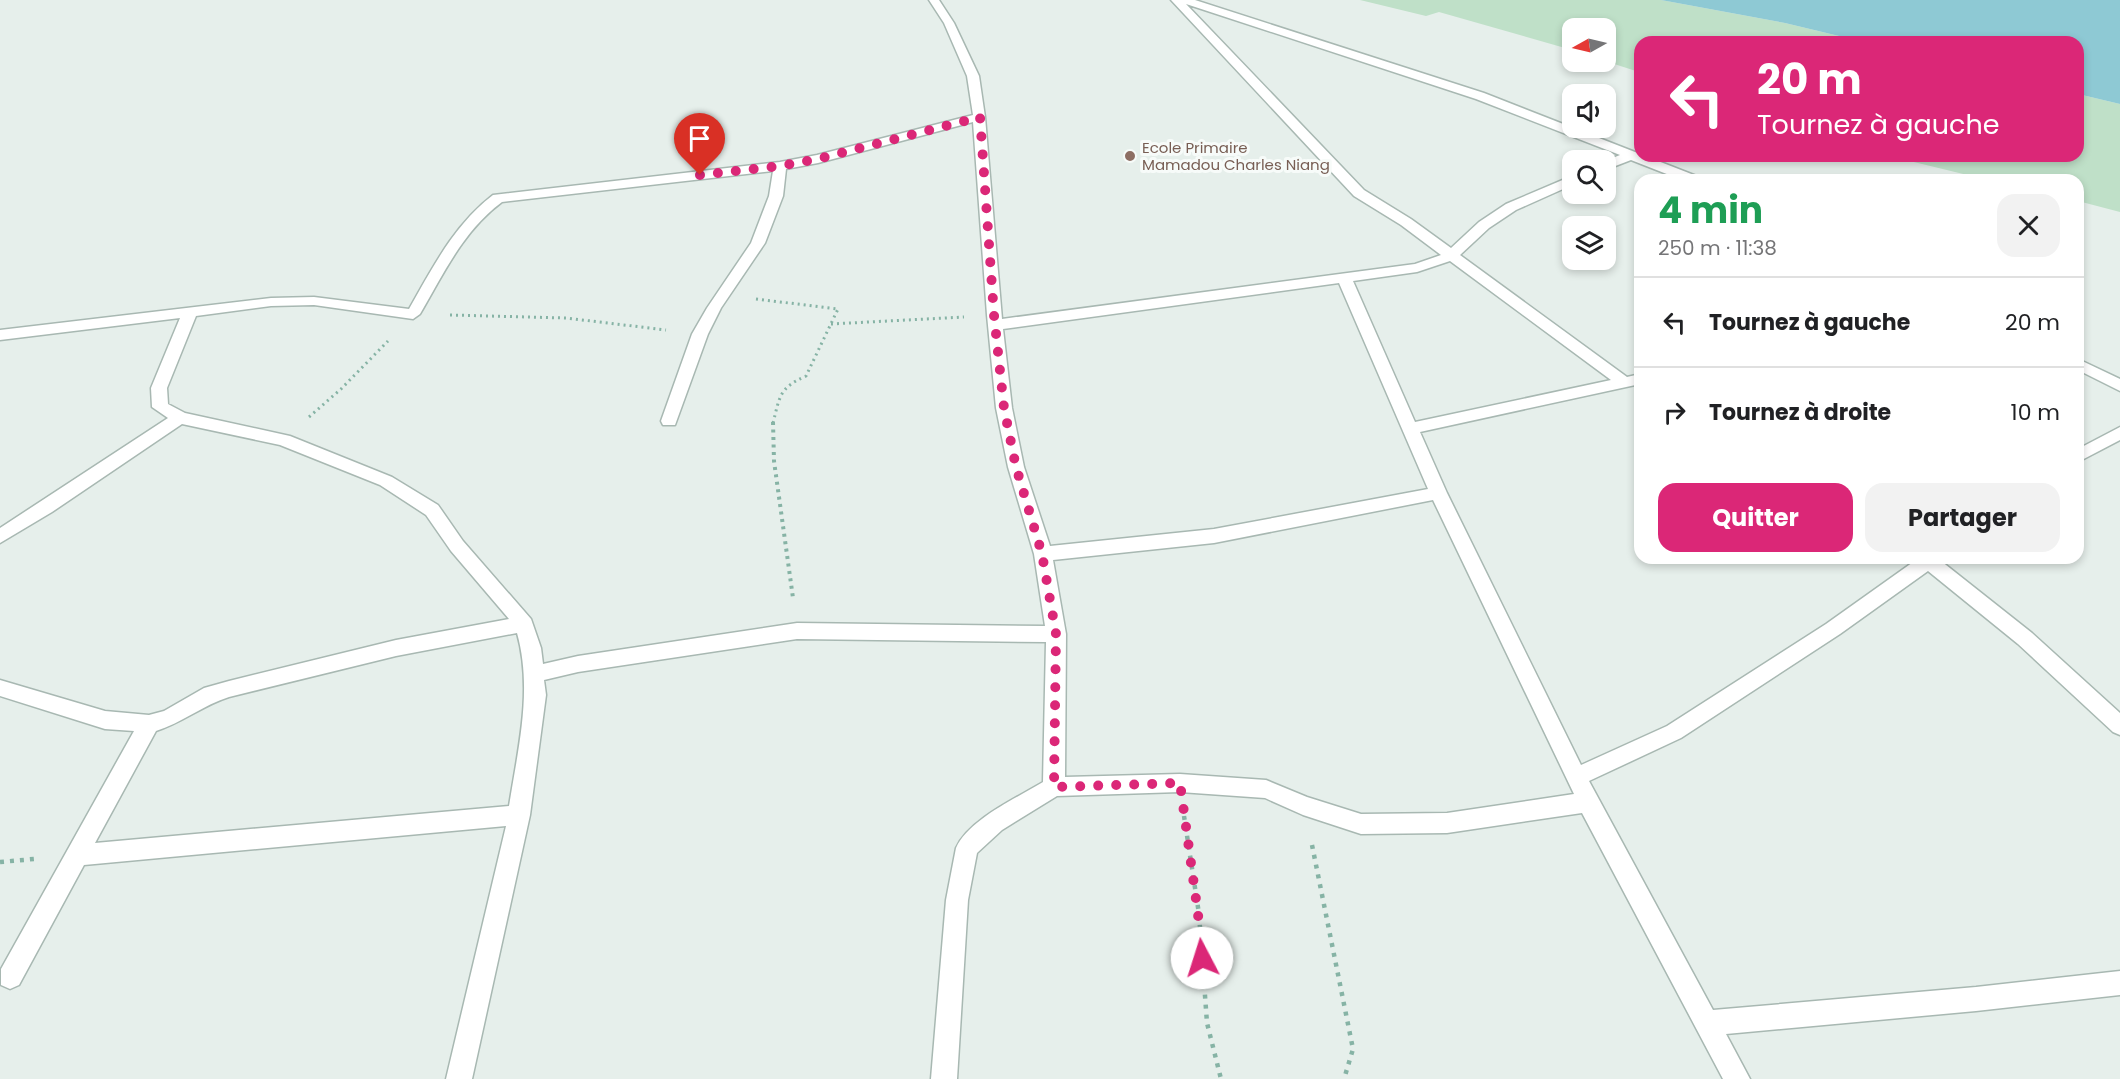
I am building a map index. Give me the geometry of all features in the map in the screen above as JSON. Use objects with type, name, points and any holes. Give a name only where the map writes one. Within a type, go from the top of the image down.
[{"type":"street","points":[[934,0],[949,23],[973,76],[980,117],[1004,408],[1016,467],[1042,554],[1056,634],[1054,787]]},
{"type":"street","points":[[1176,0],[1359,193],[1406,222],[1451,256],[1632,380]]},
{"type":"street","points":[[1184,0],[1480,96],[1634,156]]},
{"type":"street","points":[[0,335],[271,302],[314,301],[413,314],[454,245],[488,205],[498,198],[780,166],[818,159],[980,117]]},
{"type":"street","points":[[1616,161],[1631,155]]},
{"type":"street","points":[[1649,162],[1679,174]]},
{"type":"street","points":[[669,421],[700,334],[758,243],[777,196],[780,166]]},
{"type":"street","points":[[995,320],[1417,268],[1451,256],[1484,225],[1511,207],[1562,184]]},
{"type":"street","points":[[1344,278],[1438,493],[1588,802],[1708,1023],[1733,1078]]},
{"type":"street","points":[[190,311],[159,388],[160,407],[180,418],[284,440],[386,481],[432,510],[457,546],[524,624],[531,648],[536,695],[519,814],[459,1079]]},
{"type":"street","points":[[2084,367],[2120,386]]},
{"type":"street","points":[[1409,429],[1632,380]]},
{"type":"street","points":[[0,536],[42,512],[180,418]]},
{"type":"street","points":[[2084,453],[2120,433]]},
{"type":"street","points":[[1042,554],[1214,536],[1438,493]]},
{"type":"street","points":[[1576,777],[1674,732],[1833,629],[1921,564]]},
{"type":"street","points":[[1934,564],[2075,681],[2120,726]]},
{"type":"street","points":[[0,688],[105,720],[149,724],[170,718],[211,694],[229,689],[396,648],[524,624]]},
{"type":"street","points":[[534,674],[578,664],[797,631],[1056,634]]},
{"type":"street","points":[[10,977],[149,724]]},
{"type":"street","points":[[944,1079],[957,900],[967,848],[994,824],[1054,787],[1180,783],[1266,789],[1303,805],[1361,824],[1436,823],[1588,802]]},
{"type":"street","points":[[76,855],[519,814]]},
{"type":"street","points":[[1708,1023],[1976,999],[2120,983]]},
{"type":"path","points":[[723,295],[838,309],[806,376],[790,383],[781,392],[772,425],[774,461],[797,631]]},
{"type":"path","points":[[284,440],[341,389],[413,314],[566,318],[700,334]]},
{"type":"path","points":[[831,324],[995,320]]},
{"type":"path","points":[[1180,783],[1198,914],[1207,1023],[1221,1079]]},
{"type":"path","points":[[1303,805],[1353,1049],[1344,1079]]},
{"type":"green space","points":[[1360,0],[1661,0],[1785,23],[1839,36],[1634,36],[1634,70],[1616,65],[1616,18],[1562,18],[1562,47],[1439,12],[1426,16]]},
{"type":"green space","points":[[2084,95],[2120,104],[2120,212],[2084,203],[2084,174],[1963,174],[1914,162],[2084,162]]},
{"type":"water","points":[[1661,0],[2120,0],[2120,104],[2084,95],[2084,36],[1839,36],[1785,23]]},
{"type":"place","name":"Ecole Primaire Mamadou Charles Niang","points":[[1130,156]]},
{"type":"route","points":[[700,175],[780,166],[818,159],[980,117],[994,315],[1004,408],[1016,467],[1042,554],[1056,634],[1054,787],[1180,783],[1202,958]]}]
